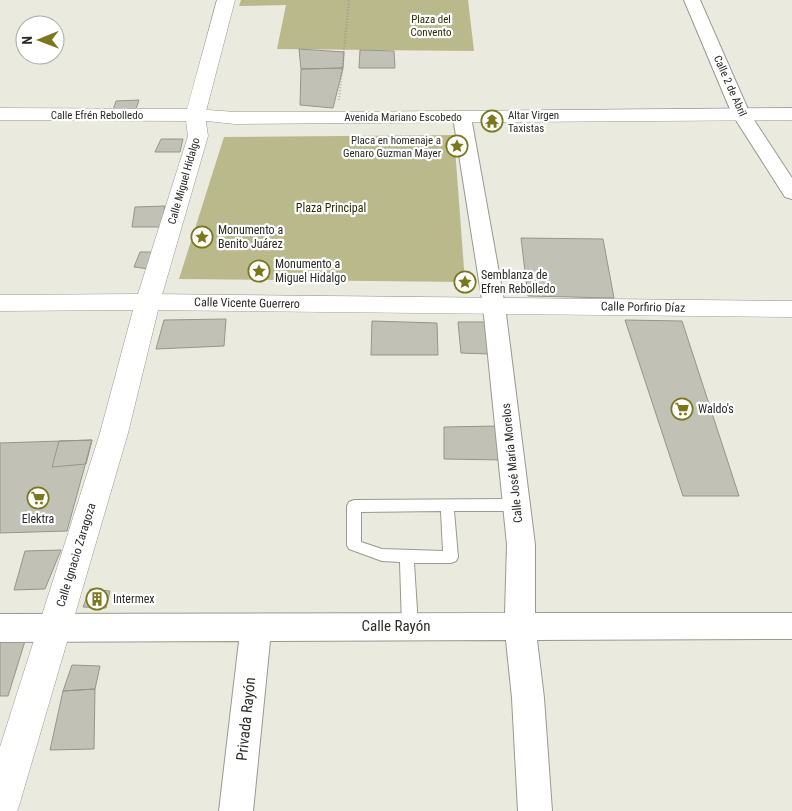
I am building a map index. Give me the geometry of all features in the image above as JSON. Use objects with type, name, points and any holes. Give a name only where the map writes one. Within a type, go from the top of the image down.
[{"type":"main road","name":"Calle Miguel Hidalgo","points":[[148,302],[198,136],[194,115],[226,0]]},
{"type":"main road","name":"Calle Efrén Rebolledo","points":[[0,114],[194,115]]},
{"type":"main road","name":"Avenida Mariano Escobedo","points":[[194,115],[337,118],[792,114]]},
{"type":"main road","name":"Calle Vicente Guerrero","points":[[0,303],[148,302],[494,306]]},
{"type":"main road","name":"Calle Ignacio Zaragoza","points":[[0,806],[114,433],[148,302]]},
{"type":"main road","name":"Calle Porfirio Díaz","points":[[494,306],[792,309]]},
{"type":"street","name":"Calle 2 de Abril","points":[[692,0],[742,114],[792,193]]},
{"type":"street","name":"Calle José María Morelos","points":[[462,117],[494,306],[521,546],[520,627],[528,698],[535,811]]},
{"type":"street","name":"Calle Rayón","points":[[0,628],[792,626]]},
{"type":"street","name":"Privada Rayón","points":[[236,811],[256,628]]},
{"type":"lane","points":[[448,506],[451,557],[382,555],[354,545],[354,506],[516,505]]},
{"type":"lane","points":[[407,557],[410,626]]},
{"type":"path","points":[[337,118],[350,0]]},
{"type":"green space","name":"Plaza del Convento","points":[[241,0],[468,0],[474,51],[277,49],[286,5],[239,6]]},
{"type":"green space","name":"Plaza Principal","points":[[454,135],[465,282],[179,279],[224,137]]},
{"type":"building","points":[[299,49],[344,52],[343,68],[301,69]]},
{"type":"building","points":[[360,50],[394,51],[395,68],[359,68]]},
{"type":"building","points":[[343,68],[333,108],[300,105],[301,69]]},
{"type":"building","points":[[139,100],[136,109],[113,110],[116,101]]},
{"type":"building","points":[[161,139],[183,139],[180,152],[155,152]]},
{"type":"building","points":[[165,206],[161,227],[132,227],[135,207]]},
{"type":"building","points":[[521,238],[603,239],[614,298],[528,296]]},
{"type":"building","points":[[140,252],[152,252],[149,269],[134,267]]},
{"type":"building","points":[[226,319],[224,346],[156,349],[164,320]]},
{"type":"building","name":"Waldo's","points":[[625,320],[682,321],[739,496],[683,496]]},
{"type":"building","points":[[372,321],[437,323],[438,355],[371,355]]},
{"type":"building","points":[[458,322],[487,322],[489,354],[461,353]]},
{"type":"building","points":[[498,426],[502,460],[444,459],[444,427]]},
{"type":"building","name":"Elektra","points":[[92,440],[67,531],[0,533],[0,443]]},
{"type":"building","points":[[92,440],[86,464],[52,467],[59,441]]},
{"type":"building","points":[[61,550],[45,589],[14,590],[25,551]]},
{"type":"building","name":"Intermex","points":[[90,589],[110,591],[106,608],[83,607]]},
{"type":"building","points":[[0,640],[25,641],[8,696],[0,696]]},
{"type":"building","points":[[72,665],[100,666],[95,689],[63,691]]},
{"type":"building","points":[[95,689],[94,749],[50,750],[63,691]]},
{"type":"place","name":"Altar Virgen Taxistas","points":[[492,121]]},
{"type":"place","name":"Placa en homenaje a Genaro Guzman Mayer","points":[[457,146]]},
{"type":"place","name":"Monumento a Benito Juárez","points":[[202,237]]},
{"type":"place","name":"Monumento a Miguel Hidalgo","points":[[259,271]]},
{"type":"place","name":"Semblanza de Efren Rebolledo","points":[[465,282]]},
{"type":"place","name":"Waldo's","points":[[682,409]]},
{"type":"place","name":"Elektra","points":[[38,498]]},
{"type":"place","name":"Intermex","points":[[97,599]]}]
